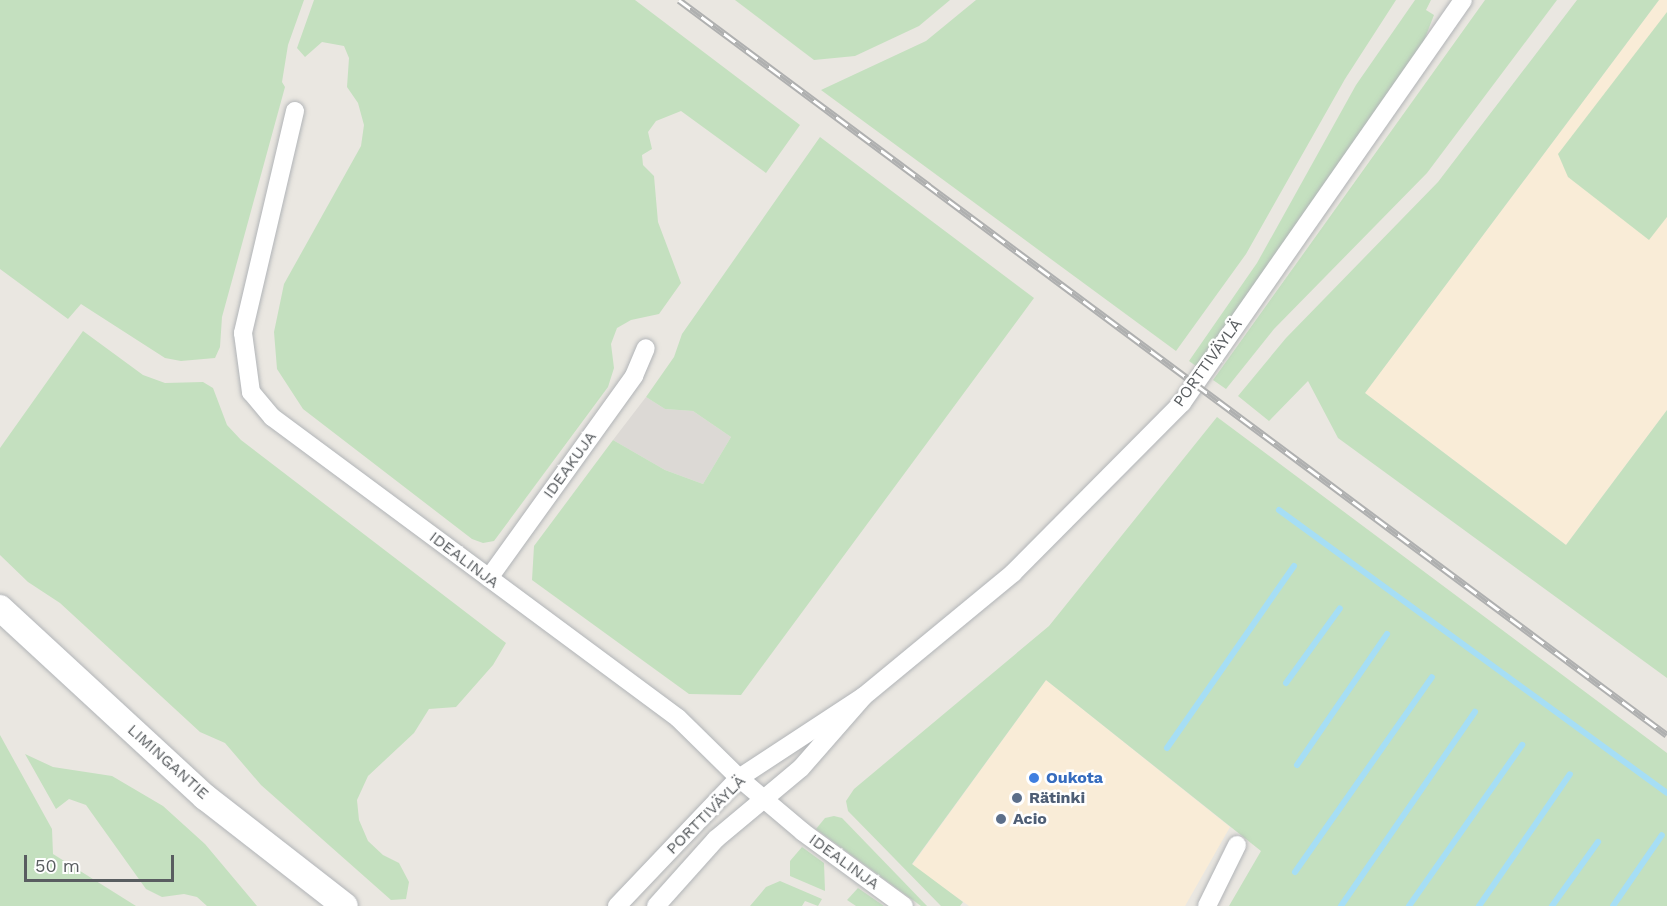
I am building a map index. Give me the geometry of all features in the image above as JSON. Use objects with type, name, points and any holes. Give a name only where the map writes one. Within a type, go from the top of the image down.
[{"type":"main road","name":"LIMINGANTIE","points":[[0,608],[205,797],[345,906]]},
{"type":"street","name":"PORTTIVÄYLÄ","points":[[618,906],[739,778],[864,696],[1013,573],[1182,403],[1463,0]]},
{"type":"street","name":"IDEALINJA","points":[[295,111],[243,333],[251,392],[272,417],[678,718],[763,799],[904,906]]},
{"type":"street","name":"IDEAKUJA","points":[[489,578],[634,376],[646,348]]},
{"type":"street","name":"PORTTIVÄYLÄ","points":[[656,906],[716,838],[801,768],[864,696]]},
{"type":"street","points":[[1207,906],[1237,845]]},
{"type":"shaded area","points":[[1659,0],[1667,0],[1667,410],[1566,545],[1365,393]]},
{"type":"shaded area","points":[[646,397],[665,409],[693,411],[731,437],[703,484],[665,470],[613,440]]},
{"type":"shaded area","points":[[1046,680],[1230,827],[1185,906],[969,906],[912,865]]},
{"type":"green space","points":[[0,0],[304,0],[288,45],[282,82],[285,87],[222,317],[220,347],[215,358],[181,361],[165,358],[81,304],[68,319],[0,269]]},
{"type":"green space","points":[[314,0],[635,0],[800,125],[766,173],[681,111],[656,121],[648,132],[652,149],[642,155],[643,165],[654,176],[658,222],[681,283],[659,314],[631,320],[617,328],[611,344],[614,368],[608,387],[494,541],[483,543],[472,539],[303,409],[277,369],[274,332],[284,284],[361,146],[364,125],[358,103],[347,87],[349,58],[344,46],[322,42],[305,57],[297,48]]},
{"type":"green space","points":[[735,0],[950,0],[919,26],[855,56],[814,60]]},
{"type":"green space","points":[[976,0],[1396,0],[1345,79],[1246,254],[1176,351],[821,90],[926,41]]},
{"type":"green space","points":[[1415,0],[1431,0],[1426,10],[1434,15],[1418,56],[1196,366],[1189,361],[1257,263],[1356,85]]},
{"type":"green space","points":[[1485,0],[1557,0],[1427,173],[1274,329],[1226,389],[1213,380]]},
{"type":"green space","points":[[1577,0],[1659,0],[1365,393],[1566,545],[1667,410],[1667,678],[1338,438],[1308,381],[1269,421],[1238,396],[1286,338],[1438,182]]},
{"type":"green space","points":[[1667,12],[1667,217],[1649,240],[1568,177],[1558,154]]},
{"type":"green space","points":[[820,137],[1034,298],[741,695],[689,694],[532,580],[534,546],[613,440],[665,470],[703,484],[731,437],[693,411],[665,409],[646,397],[674,357],[682,334]]},
{"type":"green space","points":[[83,331],[143,375],[165,383],[203,382],[213,388],[227,425],[241,440],[506,643],[493,665],[456,707],[429,709],[414,733],[368,776],[357,800],[359,820],[368,841],[383,855],[399,863],[409,882],[406,899],[391,900],[261,785],[225,743],[200,732],[60,603],[28,582],[0,555],[0,448]]},
{"type":"green space","points":[[1217,417],[1667,753],[1667,906],[1229,906],[1261,851],[1046,680],[912,864],[963,902],[960,906],[941,906],[848,811],[846,801],[854,789],[1049,626]]},
{"type":"green space","points":[[0,735],[52,829],[53,854],[136,906],[0,906]]},
{"type":"green space","points":[[25,754],[53,767],[112,776],[163,806],[205,844],[257,906],[207,906],[197,897],[184,894],[162,897],[146,889],[86,805],[69,799],[56,809]]},
{"type":"green space","points":[[834,816],[842,818],[927,906],[921,906],[816,829],[825,818]]},
{"type":"green space","points":[[802,847],[824,863],[825,891],[790,876],[790,861]]},
{"type":"green space","points":[[780,881],[822,899],[818,906],[805,901],[802,906],[750,906],[766,887]]},
{"type":"green space","points":[[858,888],[884,906],[856,906],[847,900]]},
{"type":"waterway","points":[[1279,510],[1667,793]]},
{"type":"waterway","points":[[1167,748],[1294,566]]},
{"type":"waterway","points":[[1286,683],[1340,608]]},
{"type":"waterway","points":[[1297,765],[1387,634]]},
{"type":"waterway","points":[[1295,872],[1432,677]]},
{"type":"waterway","points":[[1341,906],[1475,712]]},
{"type":"waterway","points":[[1409,906],[1522,745]]},
{"type":"waterway","points":[[1479,906],[1570,774]]},
{"type":"waterway","points":[[1613,906],[1662,835]]},
{"type":"waterway","points":[[1552,906],[1598,842]]},
{"type":"railway","points":[[679,0],[1667,735]]},
{"type":"place","name":"Oukota","points":[[1034,778]]},
{"type":"place","name":"Rätinki","points":[[1017,798]]},
{"type":"place","name":"Acio","points":[[1001,819]]}]
